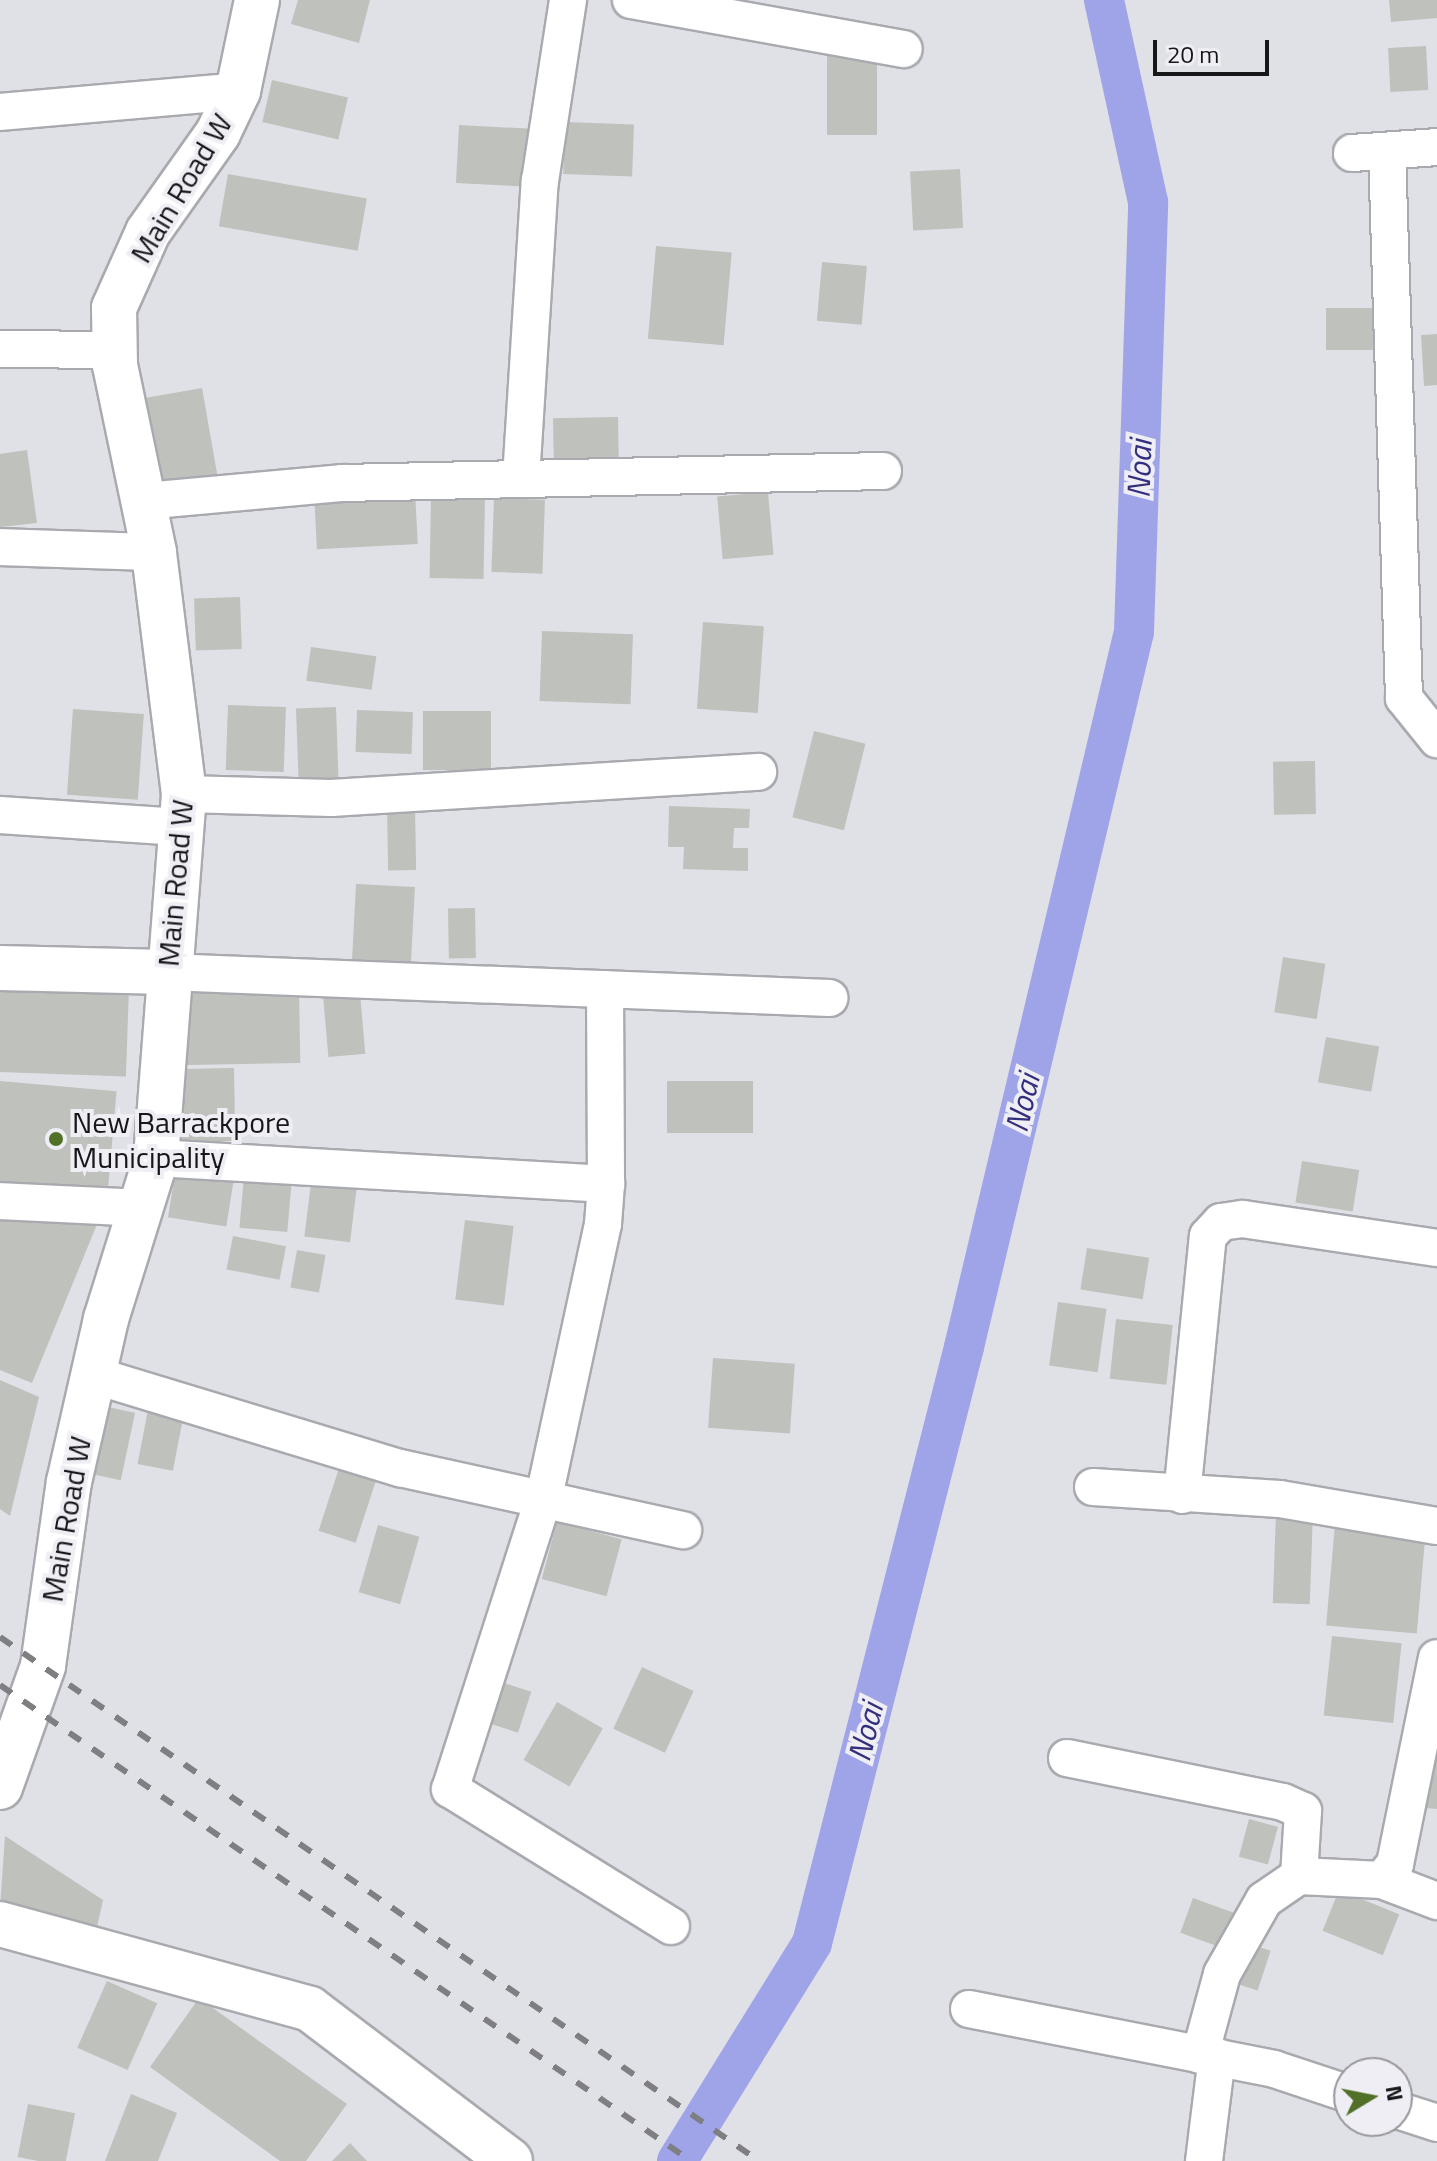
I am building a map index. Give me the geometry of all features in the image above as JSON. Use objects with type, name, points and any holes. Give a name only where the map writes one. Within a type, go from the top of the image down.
[{"type":"street","name":"Main Road W","points":[[0,1787],[43,1666],[69,1482],[93,1375],[156,1158],[167,972],[182,810],[154,552],[114,350],[114,308],[148,232],[218,133],[238,91],[257,0]]},
{"type":"street","points":[[521,479],[540,181],[568,0]]},
{"type":"street","points":[[631,0],[904,49]]},
{"type":"street","points":[[0,112],[238,91]]},
{"type":"street","points":[[1437,147],[1370,152],[1404,698],[1437,739]]},
{"type":"street","points":[[0,349],[114,350]]},
{"type":"street","points":[[144,501],[342,483],[883,471]]},
{"type":"street","points":[[0,547],[154,552]]},
{"type":"street","points":[[0,815],[182,810],[758,772]]},
{"type":"street","points":[[0,968],[829,998]]},
{"type":"street","points":[[605,989],[606,1184],[603,1224],[544,1497],[450,1789],[671,1926]]},
{"type":"street","points":[[156,1158],[606,1184]]},
{"type":"street","points":[[0,1201],[141,1208]]},
{"type":"street","points":[[1182,1495],[1208,1236],[1221,1222],[1243,1219],[1437,1248]]},
{"type":"street","points":[[93,1375],[400,1468],[544,1497],[683,1530]]},
{"type":"street","points":[[1093,1487],[1323,1504],[1437,1526]]},
{"type":"street","points":[[1382,1880],[1395,1864],[1437,1658]]},
{"type":"street","points":[[1067,1758],[1283,1802],[1303,1811],[1299,1876]]},
{"type":"street","points":[[1204,2161],[1208,2056],[1222,1974],[1264,1900],[1299,1876],[1382,1880],[1437,1901]]},
{"type":"street","points":[[0,1924],[310,2009],[510,2161]]},
{"type":"street","points":[[969,2009],[1274,2069],[1333,2089]]},
{"type":"street","points":[[1413,2115],[1437,2123]]},
{"type":"building","points":[[298,0],[370,0],[359,43],[291,24]]},
{"type":"building","points":[[1389,0],[1437,0],[1437,18],[1391,22]]},
{"type":"building","points":[[1426,46],[1428,90],[1390,92],[1388,48]]},
{"type":"building","points":[[827,54],[877,54],[877,135],[827,135]]},
{"type":"building","points":[[272,80],[348,98],[338,139],[262,122]]},
{"type":"building","points":[[565,122],[634,124],[632,176],[563,174]]},
{"type":"building","points":[[459,125],[532,129],[529,187],[456,183]]},
{"type":"building","points":[[960,169],[963,228],[913,231],[910,172]]},
{"type":"building","points":[[228,174],[367,198],[358,251],[219,226]]},
{"type":"building","points":[[656,246],[732,253],[724,345],[648,339]]},
{"type":"building","points":[[822,262],[867,266],[862,325],[817,321]]},
{"type":"building","points":[[1326,308],[1389,308],[1389,350],[1326,350]]},
{"type":"building","points":[[1437,334],[1437,385],[1424,386],[1421,335]]},
{"type":"building","points":[[202,388],[217,476],[160,486],[145,398]]},
{"type":"building","points":[[618,417],[619,460],[554,461],[553,418]]},
{"type":"building","points":[[27,450],[37,523],[0,527],[0,454]]},
{"type":"building","points":[[415,491],[418,544],[317,549],[314,496]]},
{"type":"building","points":[[768,492],[773,555],[723,559],[717,496]]},
{"type":"building","points":[[431,495],[485,496],[484,579],[430,578]]},
{"type":"building","points":[[494,498],[545,500],[542,574],[491,572]]},
{"type":"building","points":[[240,597],[242,649],[196,651],[194,599]]},
{"type":"building","points":[[703,622],[764,626],[758,713],[697,709]]},
{"type":"building","points":[[542,631],[633,634],[631,704],[540,701]]},
{"type":"building","points":[[311,647],[376,656],[372,690],[306,681]]},
{"type":"building","points":[[228,705],[286,707],[284,772],[226,770]]},
{"type":"building","points":[[336,707],[339,782],[299,783],[296,708]]},
{"type":"building","points":[[73,709],[144,714],[138,800],[67,795]]},
{"type":"building","points":[[357,710],[413,712],[412,754],[356,752]]},
{"type":"building","points":[[423,711],[491,711],[491,770],[423,770]]},
{"type":"building","points":[[814,731],[865,744],[844,830],[792,817]]},
{"type":"building","points":[[1315,761],[1316,814],[1274,815],[1273,762]]},
{"type":"building","points":[[387,805],[415,805],[416,870],[388,870]]},
{"type":"building","points":[[669,806],[750,809],[749,828],[734,828],[733,848],[748,848],[748,871],[683,869],[684,847],[668,847]]},
{"type":"building","points":[[356,884],[415,887],[411,962],[352,959]]},
{"type":"building","points":[[448,908],[475,908],[476,958],[449,958]]},
{"type":"building","points":[[1283,957],[1325,964],[1317,1019],[1274,1012]]},
{"type":"building","points":[[359,982],[365,1054],[328,1057],[322,985]]},
{"type":"building","points":[[0,985],[129,990],[126,1076],[0,1072]]},
{"type":"building","points":[[299,989],[300,1063],[175,1065],[174,991]]},
{"type":"building","points":[[1326,1037],[1379,1046],[1371,1092],[1318,1082]]},
{"type":"building","points":[[234,1068],[235,1141],[182,1142],[181,1069]]},
{"type":"building","name":"New Barrackpore Municipality","points":[[0,1081],[117,1091],[107,1196],[0,1186]]},
{"type":"building","points":[[667,1081],[753,1081],[753,1133],[667,1133]]},
{"type":"building","points":[[1302,1161],[1359,1170],[1353,1212],[1295,1202]]},
{"type":"building","points":[[176,1167],[234,1176],[226,1227],[168,1217]]},
{"type":"building","points":[[244,1176],[292,1180],[287,1232],[239,1228]]},
{"type":"building","points":[[311,1183],[357,1189],[350,1242],[304,1237]]},
{"type":"building","points":[[0,1210],[100,1217],[32,1383],[0,1370]]},
{"type":"building","points":[[465,1220],[514,1226],[504,1305],[455,1299]]},
{"type":"building","points":[[233,1236],[286,1246],[280,1280],[227,1269]]},
{"type":"building","points":[[1087,1248],[1149,1258],[1143,1299],[1080,1289]]},
{"type":"building","points":[[297,1250],[326,1255],[319,1292],[290,1287]]},
{"type":"building","points":[[1058,1302],[1107,1309],[1098,1372],[1049,1365]]},
{"type":"building","points":[[1116,1319],[1173,1325],[1166,1385],[1110,1379]]},
{"type":"building","points":[[713,1358],[795,1364],[790,1434],[708,1428]]},
{"type":"building","points":[[0,1380],[39,1397],[10,1516],[0,1509]]},
{"type":"building","points":[[94,1404],[135,1413],[121,1480],[80,1471]]},
{"type":"building","points":[[148,1410],[183,1417],[173,1471],[138,1464]]},
{"type":"building","points":[[339,1468],[376,1480],[356,1543],[319,1531]]},
{"type":"building","points":[[1276,1511],[1313,1512],[1310,1604],[1273,1603]]},
{"type":"building","points":[[557,1522],[622,1539],[606,1596],[542,1579]]},
{"type":"building","points":[[1335,1524],[1426,1532],[1417,1634],[1326,1626]]},
{"type":"building","points":[[378,1525],[419,1537],[400,1604],[359,1592]]},
{"type":"building","points":[[1332,1636],[1402,1643],[1393,1723],[1324,1716]]},
{"type":"building","points":[[642,1667],[694,1691],[665,1753],[613,1729]]},
{"type":"building","points":[[498,1681],[531,1692],[518,1733],[485,1722]]},
{"type":"building","points":[[557,1702],[603,1728],[569,1787],[524,1760]]},
{"type":"building","points":[[1431,1731],[1437,1731],[1437,1809],[1426,1808]]},
{"type":"building","points":[[1249,1819],[1278,1827],[1268,1864],[1239,1857]]},
{"type":"building","points":[[5,1836],[103,1900],[97,1927],[0,1908]]},
{"type":"building","points":[[1339,1890],[1399,1914],[1383,1955],[1323,1931]]},
{"type":"building","points":[[1193,1898],[1240,1915],[1227,1950],[1180,1933]]},
{"type":"building","points":[[1244,1942],[1271,1951],[1258,1991],[1231,1982]]},
{"type":"building","points":[[107,1981],[157,2003],[128,2070],[77,2048]]},
{"type":"building","points":[[199,1998],[347,2104],[306,2161],[280,2161],[150,2067]]},
{"type":"building","points":[[131,2094],[177,2113],[158,2161],[105,2161]]},
{"type":"building","points":[[28,2104],[75,2113],[66,2161],[18,2157]]},
{"type":"building","points":[[350,2143],[367,2161],[332,2161]]},
{"type":"waterway","name":"Noai","points":[[677,2161],[812,1943],[964,1347],[1134,632],[1148,202],[1104,0]]},
{"type":"railway","points":[[0,1637],[759,2161]]},
{"type":"railway","points":[[0,1685],[691,2161]]},
{"type":"place","name":"New Barrackpore Municipality","points":[[56,1139]]}]
